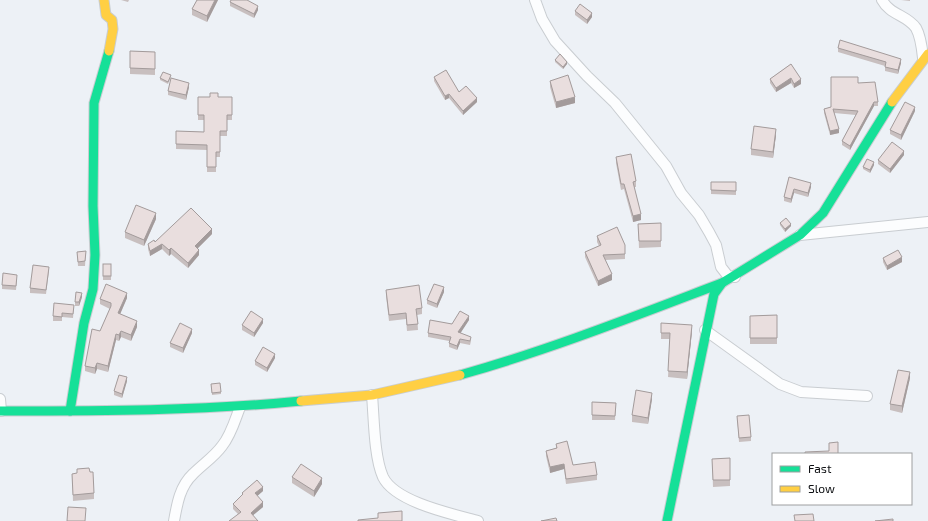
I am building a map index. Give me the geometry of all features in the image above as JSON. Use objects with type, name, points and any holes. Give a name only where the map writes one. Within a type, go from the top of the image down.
[{"type":"street","points":[[70,412],[84,322],[93,289],[95,255],[93,206],[94,103],[111,43],[113,29],[112,20],[106,15],[104,0]]},
{"type":"street","points":[[534,0],[542,19],[555,41],[587,76],[615,103],[666,166],[681,193],[699,215],[709,232],[716,245],[723,271],[728,276],[734,277]]},
{"type":"street","points":[[0,399],[1,411],[70,412],[152,411],[240,407],[372,395],[442,380],[512,360],[606,327],[722,283],[800,235],[822,213],[898,92],[926,56],[920,36],[915,27],[886,7],[882,0]]},
{"type":"street","points":[[800,235],[928,222]]},
{"type":"street","points":[[667,521],[705,330],[714,294],[722,283]]},
{"type":"street","points":[[705,330],[780,384],[801,392],[867,396]]},
{"type":"street","points":[[372,395],[378,457],[384,478],[401,495],[422,505],[478,521]]},
{"type":"street","points":[[174,521],[179,496],[184,485],[192,474],[222,447],[229,437],[240,407]]},
{"type":"building","points":[[197,0],[215,0],[207,16],[192,9]]},
{"type":"building","points":[[231,0],[247,0],[258,6],[254,14],[230,2]]},
{"type":"building","points":[[580,4],[592,13],[587,20],[575,11]]},
{"type":"building","points":[[840,40],[901,59],[898,70],[885,67],[886,62],[838,48]]},
{"type":"building","points":[[130,51],[155,52],[155,69],[130,68]]},
{"type":"building","points":[[560,54],[567,62],[563,67],[555,60]]},
{"type":"building","points":[[791,64],[801,79],[794,84],[791,78],[776,88],[770,79]]},
{"type":"building","points":[[446,70],[459,92],[466,86],[477,98],[463,111],[449,94],[445,96],[434,77]]},
{"type":"building","points":[[163,72],[171,75],[168,82],[160,78]]},
{"type":"building","points":[[568,75],[575,97],[556,102],[550,81]]},
{"type":"building","points":[[831,77],[858,77],[858,83],[875,82],[878,102],[874,102],[850,146],[842,141],[858,111],[833,109],[839,129],[830,131],[824,109],[831,107]]},
{"type":"building","points":[[171,78],[189,83],[186,95],[168,91]]},
{"type":"building","points":[[210,93],[218,93],[218,97],[232,97],[232,115],[227,115],[227,131],[220,131],[220,152],[216,152],[216,167],[207,167],[207,145],[176,144],[176,131],[204,132],[204,115],[198,115],[198,97],[210,97]]},
{"type":"building","points":[[905,102],[915,107],[901,135],[890,130]]},
{"type":"building","points":[[754,126],[776,129],[773,152],[751,149]]},
{"type":"building","points":[[892,142],[904,151],[890,169],[878,160]]},
{"type":"building","points":[[631,154],[636,181],[633,182],[641,214],[633,216],[624,184],[621,184],[616,157]]},
{"type":"building","points":[[867,159],[874,162],[870,170],[863,167]]},
{"type":"building","points":[[789,177],[811,183],[808,193],[794,189],[791,199],[784,197]]},
{"type":"building","points":[[711,182],[736,182],[736,191],[711,190]]},
{"type":"building","points":[[136,205],[156,213],[144,240],[125,232]]},
{"type":"building","points":[[191,208],[212,229],[195,246],[199,250],[188,263],[171,248],[169,250],[162,244],[150,251],[148,244],[154,240],[155,242]]},
{"type":"building","points":[[786,218],[791,224],[785,229],[780,223]]},
{"type":"building","points":[[661,223],[661,241],[639,241],[638,224]]},
{"type":"building","points":[[617,227],[625,245],[625,254],[603,255],[612,274],[598,281],[585,252],[601,245],[597,236]]},
{"type":"building","points":[[898,250],[902,257],[887,266],[883,258]]},
{"type":"building","points":[[86,251],[85,261],[78,262],[77,252]]},
{"type":"building","points":[[103,264],[111,264],[111,276],[103,276]]},
{"type":"building","points":[[33,265],[49,267],[46,290],[30,288]]},
{"type":"building","points":[[3,273],[17,275],[16,286],[2,285]]},
{"type":"building","points":[[106,284],[127,293],[118,313],[137,321],[131,335],[121,331],[119,335],[116,334],[108,366],[97,363],[95,368],[85,366],[92,329],[100,331],[111,306],[111,303],[100,299]]},
{"type":"building","points":[[434,284],[444,287],[437,304],[427,300]]},
{"type":"building","points":[[419,285],[422,308],[416,309],[418,324],[407,325],[406,313],[389,315],[386,290]]},
{"type":"building","points":[[76,292],[82,293],[79,302],[75,302]]},
{"type":"building","points":[[54,303],[74,305],[73,314],[62,313],[62,317],[53,316]]},
{"type":"building","points":[[251,311],[263,319],[254,333],[242,325]]},
{"type":"building","points":[[460,311],[469,316],[458,332],[471,337],[470,341],[460,339],[457,346],[449,343],[451,337],[428,333],[430,320],[452,324]]},
{"type":"building","points":[[777,315],[777,338],[750,338],[750,316]]},
{"type":"building","points":[[180,323],[192,329],[183,348],[170,343]]},
{"type":"building","points":[[661,323],[692,325],[687,372],[668,371],[670,333],[661,333]]},
{"type":"building","points":[[263,347],[275,354],[267,368],[255,361]]},
{"type":"building","points":[[898,370],[910,372],[902,406],[890,404]]},
{"type":"building","points":[[119,375],[127,377],[122,394],[114,391]]},
{"type":"building","points":[[220,383],[221,392],[212,393],[211,384]]},
{"type":"building","points":[[636,390],[652,393],[648,418],[632,415]]},
{"type":"building","points":[[592,402],[616,403],[615,416],[592,415]]},
{"type":"building","points":[[749,415],[751,437],[739,438],[737,416]]},
{"type":"building","points":[[567,441],[573,465],[595,462],[597,475],[566,479],[564,464],[550,467],[546,451],[557,448],[556,444]]},
{"type":"building","points":[[838,442],[838,453],[805,453],[829,451],[829,443]]},
{"type":"building","points":[[730,458],[730,480],[713,480],[712,459]]},
{"type":"building","points":[[301,464],[322,478],[314,491],[292,477]]},
{"type":"building","points":[[89,468],[90,472],[93,472],[94,493],[73,495],[72,474],[77,473],[77,469]]},
{"type":"building","points":[[257,480],[263,487],[255,493],[263,502],[251,513],[258,521],[229,521],[241,512],[233,504],[243,494],[242,493]]},
{"type":"building","points":[[68,507],[86,508],[85,521],[67,521]]},
{"type":"building","points":[[402,511],[402,521],[358,521],[378,518],[378,513]]},
{"type":"building","points":[[813,514],[814,521],[795,521],[794,515]]},
{"type":"building","points":[[556,518],[557,521],[541,521]]},
{"type":"building","points":[[893,519],[893,521],[875,521]]},
{"type":"traffic: fast","points":[[70,411],[84,323],[93,289],[95,255],[93,206],[94,103],[109,51]]},
{"type":"traffic: fast","points":[[667,521],[714,294],[722,283],[800,235],[823,213],[892,102]]},
{"type":"traffic: fast","points":[[460,375],[559,344],[722,283]]},
{"type":"traffic: fast","points":[[0,411],[188,409],[301,401]]},
{"type":"traffic: slow","points":[[104,0],[106,15],[112,20],[113,29],[109,51]]},
{"type":"traffic: slow","points":[[892,102],[928,54]]},
{"type":"traffic: slow","points":[[301,401],[372,395],[460,375]]}]
